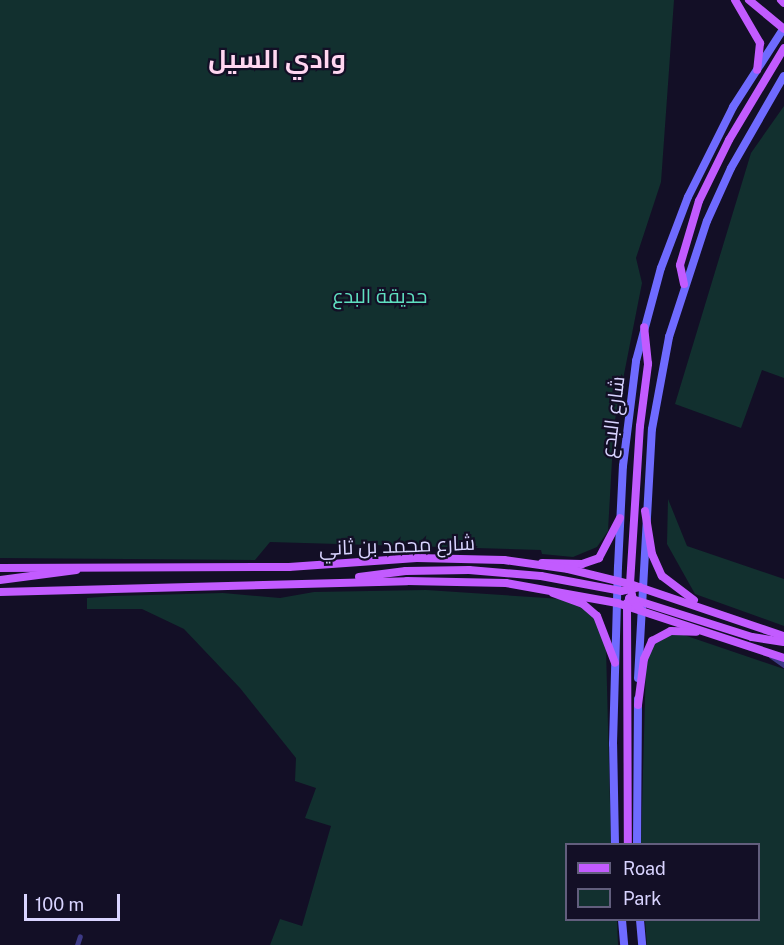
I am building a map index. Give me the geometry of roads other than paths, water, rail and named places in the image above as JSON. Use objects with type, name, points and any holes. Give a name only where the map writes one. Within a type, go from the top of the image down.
[{"type":"main road","points":[[735,0],[760,43],[757,69]]},
{"type":"main road","points":[[749,0],[784,29]]},
{"type":"main road","points":[[781,0],[784,3]]},
{"type":"main road","name":"شارع البدع","points":[[618,580],[628,414],[644,327],[688,197],[757,69],[784,29]]},
{"type":"main road","points":[[684,284],[680,265],[699,201],[729,140],[784,48]]},
{"type":"main road","name":"شارع البدع","points":[[641,587],[645,511],[659,385],[684,284],[730,168],[784,76]]},
{"type":"main road","points":[[628,843],[628,595],[639,426],[648,357],[644,327]]},
{"type":"main road","points":[[645,511],[652,554],[662,576],[710,609]]},
{"type":"main road","points":[[538,564],[555,561],[582,564],[599,558],[620,518]]},
{"type":"main road","name":"شارع محمد بن ثاني","points":[[0,568],[289,567],[429,558],[538,564],[618,580],[640,610],[784,658]]},
{"type":"main road","points":[[0,580],[56,576],[91,567]]},
{"type":"main road","points":[[344,582],[406,571],[469,570],[541,576],[628,595],[752,637],[784,642]]},
{"type":"main road","name":"شارع محمد بن ثاني","points":[[0,591],[344,582],[478,581],[539,586],[617,603],[641,587],[784,636]]},
{"type":"main road","points":[[539,586],[591,610],[602,625],[615,663]]},
{"type":"main road","points":[[615,843],[617,603]]},
{"type":"main road","points":[[637,843],[640,610]]},
{"type":"main road","points":[[638,705],[644,659],[652,641],[671,631],[705,632]]},
{"type":"main road","points":[[622,921],[624,945]]},
{"type":"main road","points":[[640,921],[642,945]]},
{"type":"street","name":"شارع محمد بن ثاني","points":[[765,652],[784,665]]},
{"type":"street","points":[[77,945],[80,936]]},
{"type":"district","name":"وادي السيل","points":[[277,59]]},
{"type":"park label","name":"حديقة البدع","points":[[380,296]]}]
